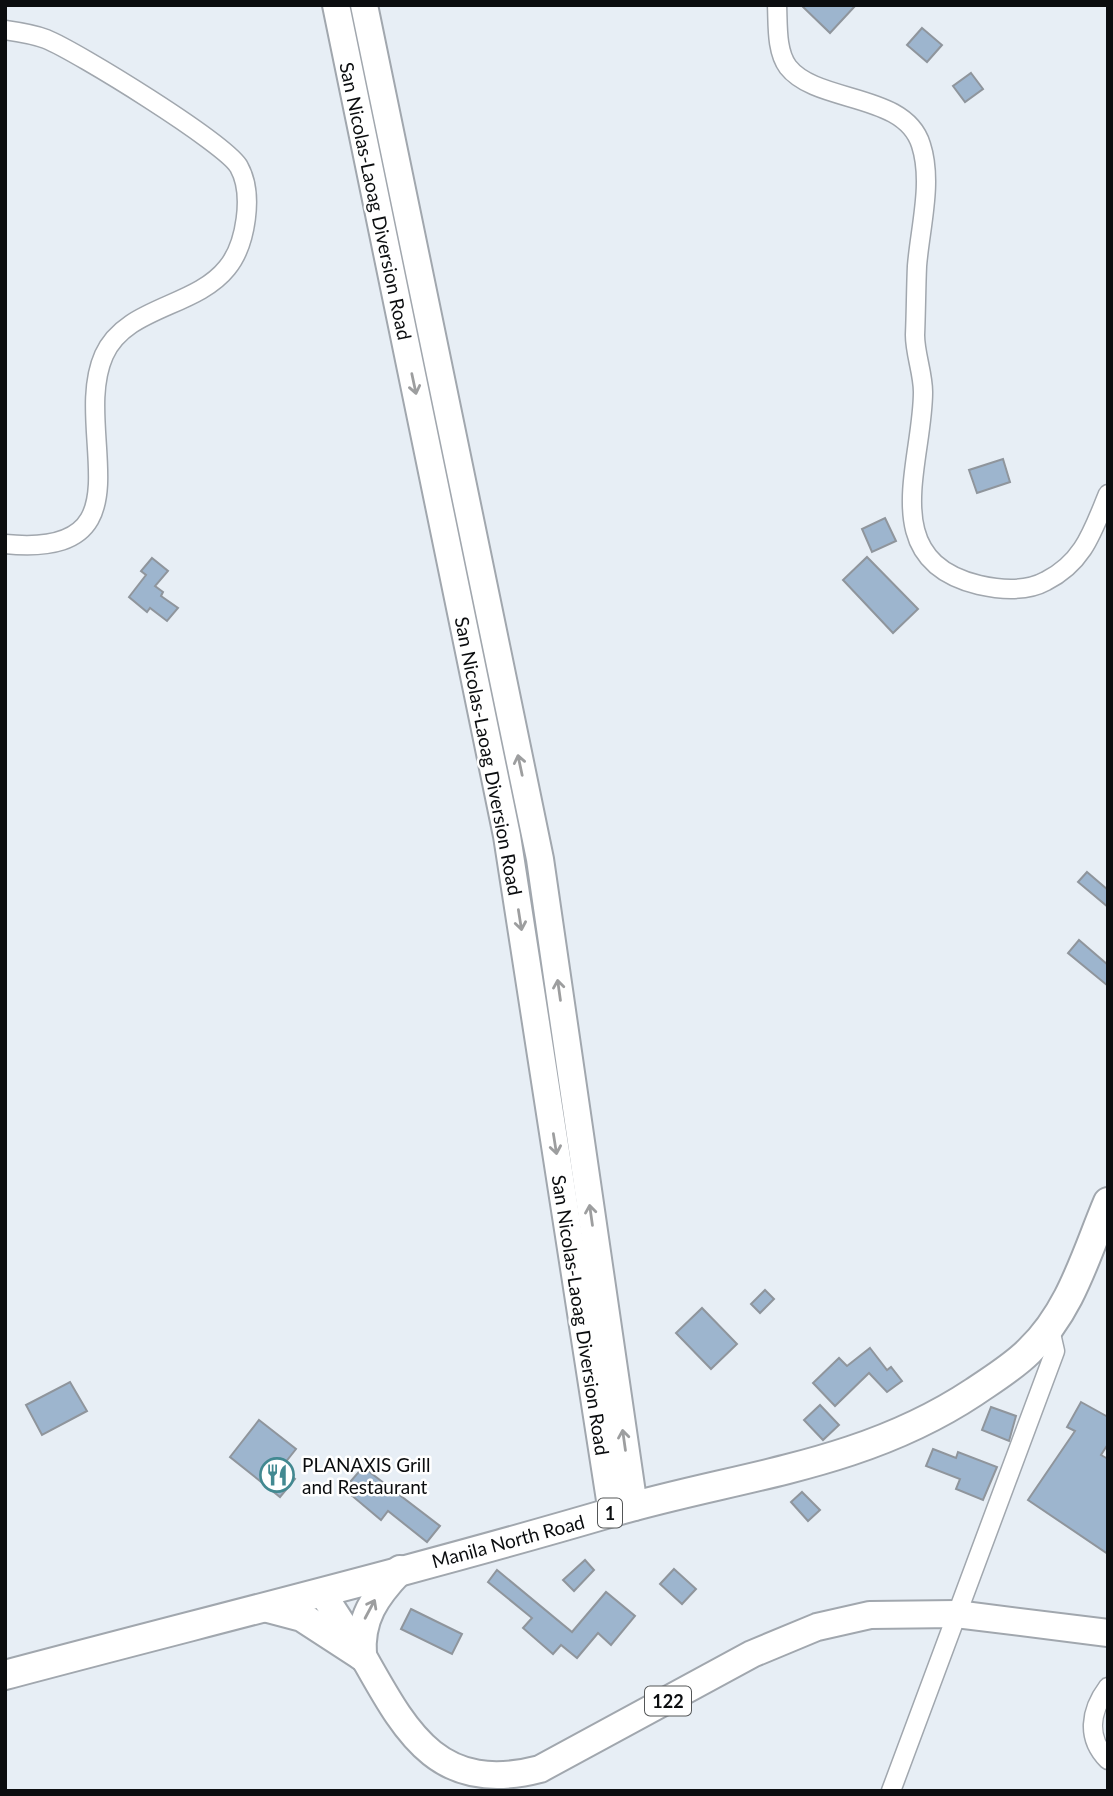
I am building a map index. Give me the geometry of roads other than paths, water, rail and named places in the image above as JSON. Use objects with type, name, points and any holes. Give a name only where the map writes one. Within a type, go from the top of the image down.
[{"type":"highway","name":"Manila North Road","points":[[5,1675],[623,1510],[800,1469],[860,1450],[919,1426],[1001,1374],[1050,1329],[1066,1304],[1108,1202]]},
{"type":"highway","points":[[362,1656],[365,1617],[381,1590],[400,1570]]},
{"type":"highway","points":[[265,1607],[302,1617],[362,1656]]},
{"type":"main road","name":"San Nicolas-Laoag Diversion Road","points":[[336,5],[507,836],[623,1510]]},
{"type":"main road","name":"San Nicolas-Laoag Diversion Road","points":[[364,5],[540,859],[623,1510]]},
{"type":"main road","name":"122","points":[[322,1592],[424,1755],[457,1773],[497,1780],[518,1777],[540,1769],[752,1654],[817,1627],[870,1615],[956,1614],[1108,1633]]},
{"type":"street","points":[[777,5],[779,35],[788,67],[813,84],[895,115],[911,127],[921,142],[925,179],[917,268],[915,340],[923,390],[910,514],[923,546],[935,563],[969,583],[1013,589],[1030,587],[1058,575],[1084,551],[1108,494]]},
{"type":"street","points":[[5,30],[49,40],[197,130],[239,166],[246,193],[240,237],[227,268],[194,294],[159,308],[136,323],[116,338],[105,353],[96,390],[99,488],[93,514],[84,526],[55,542],[5,544]]},
{"type":"street","points":[[891,1791],[1055,1351],[1050,1329]]},
{"type":"street","points":[[1108,1687],[1100,1697],[1092,1732],[1095,1744],[1108,1760]]},
{"type":"place","name":"PLANAXIS Grill and Restaurant","points":[[277,1475]]}]
